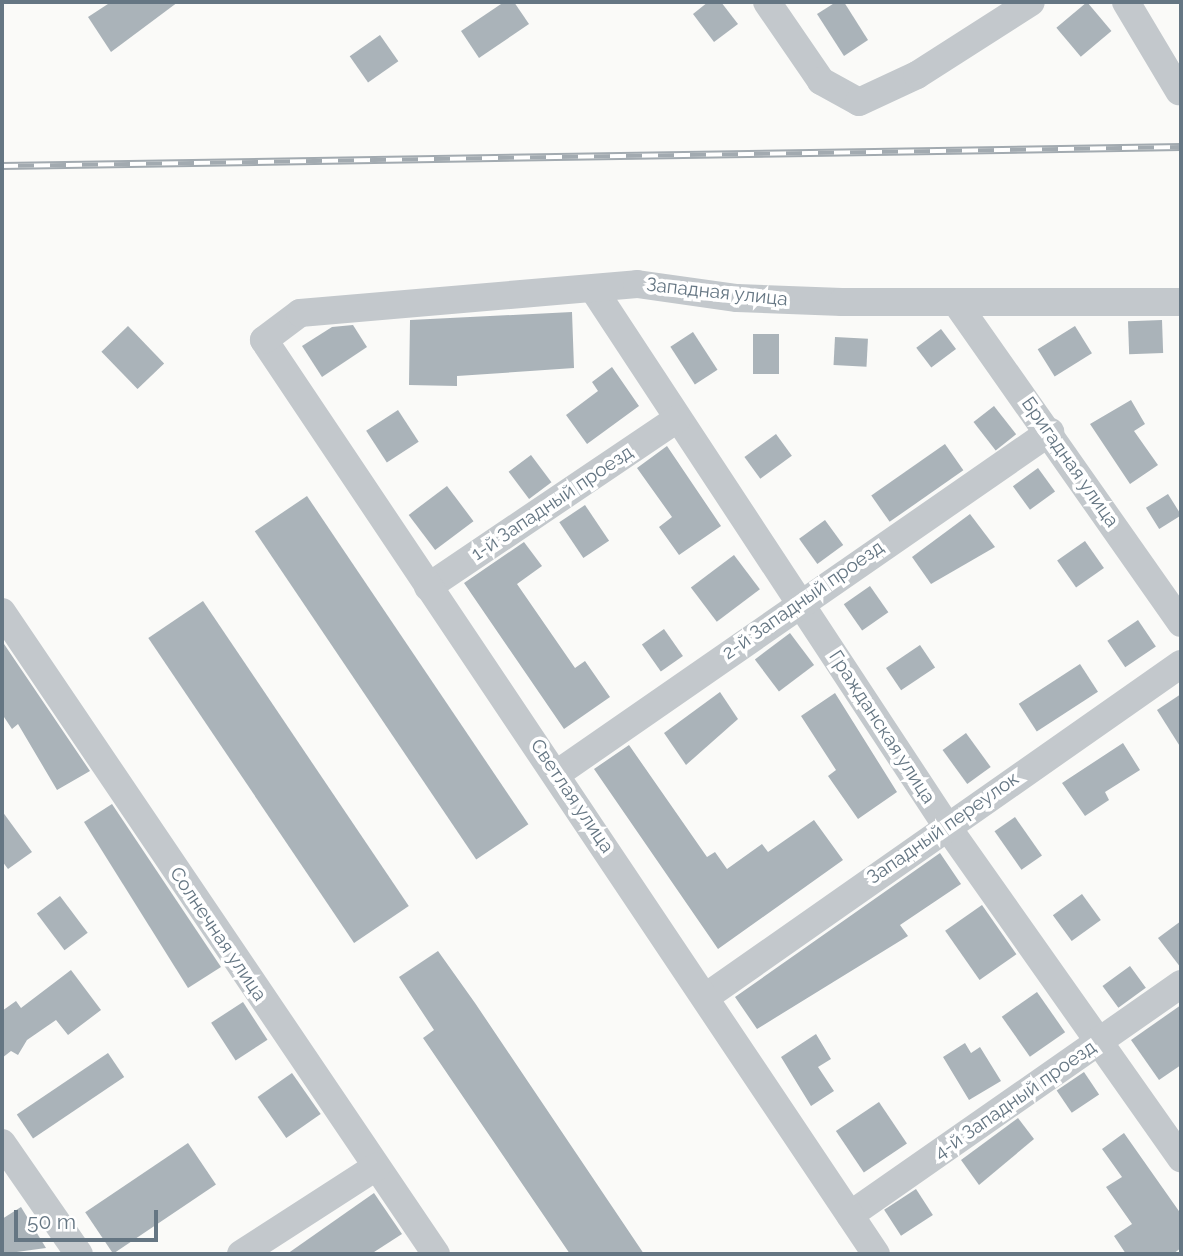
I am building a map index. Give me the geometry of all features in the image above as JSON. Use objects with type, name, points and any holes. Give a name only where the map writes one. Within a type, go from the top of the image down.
[{"type":"street","points":[[767,2],[821,81],[859,102],[917,75],[1031,2]]},
{"type":"street","points":[[1126,2],[1179,91]]},
{"type":"street","name":"Западная улица","points":[[264,340],[300,313],[594,290],[637,284],[737,298],[957,304],[1181,302]]},
{"type":"street","name":"Гражданская улица","points":[[594,290],[946,825],[1101,1040],[1181,1158]]},
{"type":"street","name":"Бригадная улица","points":[[957,304],[1051,432],[1181,623]]},
{"type":"street","name":"Светлая улица","points":[[264,340],[428,587],[708,996],[876,1254]]},
{"type":"street","name":"1-й Западный проезд","points":[[428,587],[677,419]]},
{"type":"street","name":"2-й Западный проезд","points":[[558,774],[800,600],[1051,432]]},
{"type":"street","name":"Солнечная улица","points":[[2,612],[436,1254]]},
{"type":"street","name":"Западный переулок","points":[[708,996],[946,825],[1181,664]]},
{"type":"street","name":"4-й Западный проезд","points":[[849,1215],[1181,984]]},
{"type":"street","points":[[2,1143],[79,1254]]},
{"type":"street","points":[[242,1254],[376,1167]]},
{"type":"building","points":[[111,2],[178,2],[111,52],[88,17]]},
{"type":"building","points":[[504,2],[514,2],[529,24],[479,58],[461,31]]},
{"type":"building","points":[[708,2],[721,2],[738,24],[714,42],[693,14]]},
{"type":"building","points":[[836,2],[844,2],[868,40],[844,56],[817,14]]},
{"type":"building","points":[[1087,2],[1111,31],[1081,57],[1056,28]]},
{"type":"building","points":[[380,35],[398,61],[368,82],[350,56]]},
{"type":"building","points":[[572,312],[574,368],[457,376],[457,386],[409,385],[410,320]]},
{"type":"building","points":[[1162,320],[1163,353],[1129,354],[1128,321]]},
{"type":"building","points":[[353,325],[367,347],[322,377],[302,346],[332,327]]},
{"type":"building","points":[[128,326],[164,363],[138,389],[101,352]]},
{"type":"building","points":[[1075,326],[1092,353],[1055,376],[1038,349]]},
{"type":"building","points":[[941,329],[956,349],[931,368],[916,348]]},
{"type":"building","points":[[693,332],[718,370],[695,384],[670,347]]},
{"type":"building","points":[[753,334],[779,334],[779,374],[753,374]]},
{"type":"building","points":[[835,337],[868,339],[866,367],[834,365]]},
{"type":"building","points":[[612,367],[639,406],[587,444],[566,415],[598,391],[592,382]]},
{"type":"building","points":[[1131,400],[1145,424],[1134,431],[1158,465],[1130,484],[1090,424]]},
{"type":"building","points":[[994,406],[1016,434],[996,450],[974,422]]},
{"type":"building","points":[[398,410],[419,442],[387,463],[366,431]]},
{"type":"building","points":[[776,434],[792,456],[760,479],[744,457]]},
{"type":"building","points":[[945,444],[963,470],[890,522],[871,496]]},
{"type":"building","points":[[667,446],[721,526],[679,555],[659,527],[672,517],[637,468]]},
{"type":"building","points":[[531,455],[551,482],[529,499],[509,472]]},
{"type":"building","points":[[1038,468],[1055,491],[1030,510],[1013,486]]},
{"type":"building","points":[[447,486],[473,521],[435,550],[409,515]]},
{"type":"building","points":[[1168,494],[1181,515],[1159,529],[1146,508]]},
{"type":"building","points":[[307,496],[528,824],[476,860],[255,531]]},
{"type":"building","points":[[585,505],[609,541],[583,558],[559,522]]},
{"type":"building","points":[[970,514],[995,547],[931,584],[912,557]]},
{"type":"building","points":[[825,520],[843,545],[817,564],[799,539]]},
{"type":"building","points":[[1085,541],[1104,568],[1076,588],[1057,561]]},
{"type":"building","points":[[524,542],[542,566],[517,584],[575,668],[585,661],[610,697],[564,729],[464,583]]},
{"type":"building","points":[[734,555],[760,589],[717,622],[691,587]]},
{"type":"building","points":[[870,586],[888,612],[862,631],[844,604]]},
{"type":"building","points":[[203,601],[409,906],[354,943],[148,638]]},
{"type":"building","points":[[1138,620],[1156,647],[1125,667],[1107,641]]},
{"type":"building","points":[[664,629],[683,656],[661,672],[642,644]]},
{"type":"building","points":[[790,633],[814,665],[779,691],[755,659]]},
{"type":"building","points":[[2,641],[90,771],[57,790],[18,724],[12,729],[2,714]]},
{"type":"building","points":[[920,645],[935,667],[901,690],[886,668]]},
{"type":"building","points":[[1080,664],[1098,692],[1037,731],[1019,704]]},
{"type":"building","points":[[720,692],[738,719],[686,765],[664,733]]},
{"type":"building","points":[[835,693],[897,792],[858,819],[828,776],[836,770],[801,716]]},
{"type":"building","points":[[1181,694],[1181,748],[1157,710]]},
{"type":"building","points":[[966,733],[991,767],[967,784],[943,750]]},
{"type":"building","points":[[1123,743],[1140,770],[1105,792],[1109,800],[1085,816],[1062,783]]},
{"type":"building","points":[[629,745],[707,857],[715,852],[727,869],[762,844],[768,852],[814,820],[843,860],[718,949],[594,769]]},
{"type":"building","points":[[112,804],[221,967],[188,988],[84,822]]},
{"type":"building","points":[[2,811],[32,852],[8,869],[2,861]]},
{"type":"building","points":[[1015,817],[1042,856],[1021,870],[995,831]]},
{"type":"building","points":[[940,853],[961,884],[900,925],[908,936],[757,1029],[735,997]]},
{"type":"building","points":[[1082,894],[1101,920],[1072,941],[1053,915]]},
{"type":"building","points":[[60,896],[88,933],[65,950],[37,913]]},
{"type":"building","points":[[982,905],[1016,954],[980,980],[945,931]]},
{"type":"building","points":[[1181,921],[1181,968],[1158,938]]},
{"type":"building","points":[[438,951],[644,1254],[570,1254],[423,1038],[434,1030],[399,977]]},
{"type":"building","points":[[1130,966],[1146,988],[1118,1008],[1102,986]]},
{"type":"building","points":[[71,970],[101,1010],[68,1035],[56,1020],[27,1040],[18,1055],[11,1051],[2,1058],[2,1011],[16,1001],[21,1008]]},
{"type":"building","points":[[1037,992],[1065,1032],[1030,1057],[1002,1017]]},
{"type":"building","points":[[243,1002],[268,1040],[236,1060],[211,1023]]},
{"type":"building","points":[[1181,1005],[1181,1065],[1159,1080],[1131,1040]]},
{"type":"building","points":[[816,1034],[831,1059],[818,1067],[834,1091],[811,1106],[781,1057]]},
{"type":"building","points":[[965,1043],[971,1053],[980,1047],[1001,1081],[969,1100],[943,1057]]},
{"type":"building","points":[[108,1053],[124,1077],[33,1139],[17,1115]]},
{"type":"building","points":[[1084,1072],[1099,1094],[1072,1113],[1057,1090]]},
{"type":"building","points":[[292,1073],[321,1114],[286,1138],[258,1097]]},
{"type":"building","points":[[879,1102],[907,1143],[864,1173],[836,1131]]},
{"type":"building","points":[[1018,1118],[1034,1139],[979,1185],[961,1160]]},
{"type":"building","points":[[1124,1133],[1181,1214],[1181,1248],[1173,1254],[1126,1254],[1114,1236],[1132,1224],[1106,1187],[1122,1177],[1102,1149]]},
{"type":"building","points":[[188,1143],[216,1184],[113,1254],[85,1212]]},
{"type":"building","points":[[916,1189],[933,1215],[901,1236],[884,1210]]},
{"type":"building","points":[[374,1193],[402,1234],[371,1254],[287,1254]]},
{"type":"building","points":[[21,1207],[46,1248],[2,1254],[2,1219]]},
{"type":"railway","points":[[2,166],[1181,147]]}]
